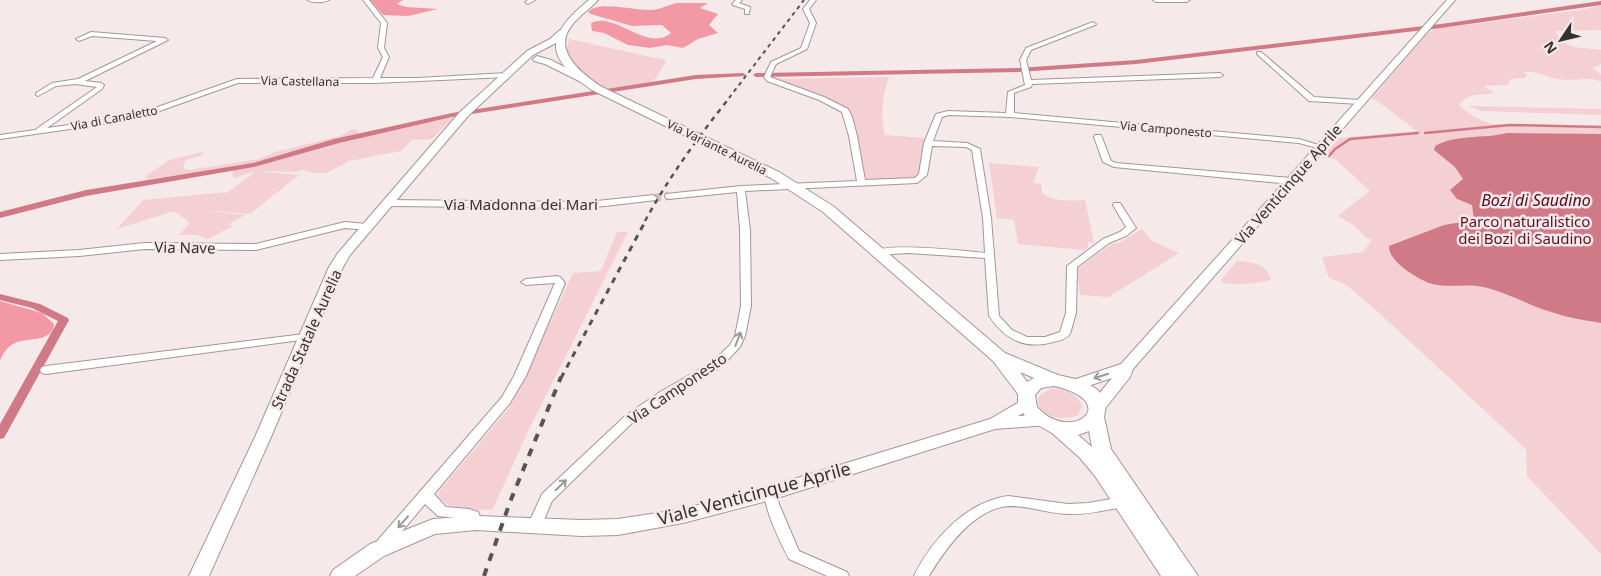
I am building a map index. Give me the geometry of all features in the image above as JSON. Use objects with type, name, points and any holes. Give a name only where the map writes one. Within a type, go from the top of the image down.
[{"type":"main road","name":"Strada Statale Aurelia","points":[[199,576],[263,437],[304,337],[336,267],[367,227],[466,113],[518,65],[533,56],[563,32],[573,19],[594,0]]},
{"type":"main road","name":"Via Venticinque Aprile","points":[[1097,413],[1125,373],[1126,368],[1451,0]]},
{"type":"main road","points":[[562,48],[563,32]]},
{"type":"main road","name":"Strada Statale Aurelia","points":[[533,56],[562,48]]},
{"type":"main road","name":"Via Variante Aurelia","points":[[562,48],[569,65],[584,80],[601,91],[794,186],[828,209],[998,357],[1026,399]]},
{"type":"main road","points":[[533,56],[584,80]]},
{"type":"main road","name":"Via Variante Aurelia","points":[[998,357],[1054,380]]},
{"type":"main road","name":"Via Venticinque Aprile","points":[[1076,385],[1126,368]]},
{"type":"main road","points":[[1173,576],[1087,453],[1050,424],[1034,416],[1026,399],[1036,383],[1054,380],[1076,385],[1090,394],[1097,413],[1102,450],[1187,576]]},
{"type":"main road","name":"Viale Venticinque Aprile","points":[[995,423],[1026,399]]},
{"type":"main road","points":[[1050,424],[1081,428],[1089,424],[1097,413]]},
{"type":"main road","name":"Viale Venticinque Aprile","points":[[340,576],[377,550],[433,527],[476,523],[582,528],[618,527],[687,515],[771,492],[995,423],[1050,424]]},
{"type":"street","points":[[310,0],[326,0]]},
{"type":"street","points":[[366,0],[384,24],[382,48],[386,57],[375,81]]},
{"type":"street","points":[[739,0],[735,4],[746,6],[748,8],[747,13]]},
{"type":"street","points":[[813,0],[806,9],[813,23],[804,49],[777,60],[767,75],[769,80],[833,104],[843,110],[849,120],[862,184]]},
{"type":"street","points":[[1156,0],[1186,0]]},
{"type":"street","points":[[1010,115],[1011,94],[1029,86],[1023,60],[1028,49],[1093,24]]},
{"type":"street","points":[[38,94],[54,84],[80,81],[165,40],[91,34],[79,39]]},
{"type":"street","points":[[1259,53],[1312,99],[1360,102]]},
{"type":"street","name":"Via Castellana","points":[[225,85],[237,81],[253,80],[375,81],[507,75]]},
{"type":"street","points":[[1028,82],[1220,75]]},
{"type":"street","points":[[36,132],[100,88],[101,85],[78,83],[80,81]]},
{"type":"street","name":"Via di Canaletto","points":[[0,137],[98,123],[151,112],[225,85]]},
{"type":"street","name":"Via Camponesto","points":[[794,186],[862,184],[922,178],[932,127],[940,115],[948,113],[1010,115],[1299,141],[1321,147]]},
{"type":"street","points":[[1098,137],[1107,162],[1114,166],[1291,181]]},
{"type":"street","points":[[928,143],[967,145],[976,149],[986,218],[994,316],[1000,326],[1013,335],[1026,340],[1042,343],[1065,334],[1071,313],[1072,266],[1106,241],[1123,234],[1131,228],[1117,204]]},
{"type":"street","points":[[669,196],[794,186]]},
{"type":"street","name":"Via Camponesto","points":[[535,525],[547,498],[628,419],[716,365],[735,346],[740,336],[746,306],[745,230],[741,189]]},
{"type":"street","name":"Via Madonna dei Mari","points":[[389,203],[588,205],[653,198]]},
{"type":"street","name":"Via Nave","points":[[0,257],[79,253],[145,246],[256,247],[277,244],[345,225],[367,227]]},
{"type":"street","points":[[878,252],[908,250],[990,256]]},
{"type":"street","points":[[377,550],[395,532],[506,400],[520,376],[560,283],[557,279],[526,282]]},
{"type":"street","points":[[46,370],[304,337]]},
{"type":"street","points":[[771,492],[772,504],[794,555],[842,576]]},
{"type":"street","points":[[427,493],[430,500],[443,512],[470,514],[474,516],[476,523]]},
{"type":"street","points":[[921,576],[952,535],[974,513],[992,503],[1007,500],[1076,509],[1123,502]]},
{"type":"green space","name":"Parco naturalistico dei Bozi di Saudino","points":[[1601,5],[1601,30],[1555,31],[1570,46],[1601,50],[1601,64],[1593,68],[1601,75],[1601,81],[1590,79],[1564,80],[1531,72],[1523,72],[1527,75],[1524,78],[1510,79],[1508,85],[1483,86],[1495,93],[1472,96],[1459,105],[1475,117],[1493,124],[1601,126],[1601,554],[1527,476],[1526,449],[1377,311],[1345,284],[1329,278],[1322,257],[1363,252],[1372,240],[1364,236],[1355,226],[1338,216],[1370,191],[1336,160],[1324,155],[1339,138],[1417,131],[1376,100],[1371,99],[1427,34],[1434,29],[1581,10]]},
{"type":"green space","points":[[569,39],[665,60],[666,62],[656,78],[651,82],[624,88],[608,88],[589,79],[574,63],[567,51]]},
{"type":"green space","points":[[889,77],[882,106],[885,135],[925,138],[919,176],[882,181],[864,178],[847,109],[832,100],[773,79]]},
{"type":"green space","points":[[1469,106],[1601,109],[1601,115],[1481,111]]},
{"type":"green space","points":[[454,117],[432,139],[412,140],[401,151],[349,161],[327,173],[313,173],[303,170],[292,172],[257,171],[299,175],[250,214],[204,210],[245,215],[229,224],[233,226],[208,239],[196,235],[179,235],[190,223],[174,211],[117,229],[143,200],[227,192],[219,199],[256,171],[234,178],[232,169],[230,169],[147,179],[146,176],[169,160],[203,152],[203,155],[186,160],[183,165],[185,169],[189,170],[260,159],[275,152],[340,136],[352,129],[359,131],[356,138]]},
{"type":"green space","points":[[989,163],[1039,167],[1033,183],[1041,184],[1042,193],[1057,200],[1085,200],[1094,243],[1088,242],[1088,247],[1084,250],[1018,244],[1014,220],[997,218]]},
{"type":"green space","points":[[1142,229],[1152,241],[1179,253],[1109,297],[1080,295],[1077,269],[1111,244],[1119,243]]},
{"type":"green space","points":[[617,232],[628,232],[529,429],[493,509],[462,510],[449,505],[438,495],[441,489],[509,408],[573,273],[601,271]]},
{"type":"green space","points":[[1237,261],[1258,264],[1266,270],[1271,280],[1247,284],[1223,283],[1221,280]]},
{"type":"green space","points":[[1051,389],[1065,391],[1077,398],[1082,406],[1078,415],[1059,418],[1042,410],[1038,398],[1041,394]]},
{"type":"shaded area","points":[[370,0],[403,0],[397,4],[406,7],[438,9],[408,16],[383,15]]},
{"type":"shaded area","points":[[677,3],[708,3],[700,8],[718,14],[709,25],[718,33],[698,39],[683,48],[667,45],[650,48],[628,45],[604,33],[592,31],[591,23],[600,21],[610,22],[641,35],[662,38],[671,33],[662,25],[632,26],[588,12],[608,6],[654,10]]},
{"type":"shaded area","points":[[0,301],[42,313],[54,324],[53,330],[44,337],[20,341],[12,345],[2,355],[0,361]]},
{"type":"water","name":"Bozi di Saudino","points":[[1507,133],[1601,134],[1601,323],[1554,313],[1483,287],[1442,286],[1429,283],[1404,268],[1390,252],[1389,246],[1444,225],[1474,220],[1472,205],[1457,199],[1450,190],[1463,179],[1455,167],[1434,150],[1435,146],[1461,138]]},
{"type":"waterway","points":[[756,75],[1018,70],[1136,62],[1441,26],[1601,3]]},
{"type":"waterway","points":[[0,215],[86,193],[254,165],[337,141],[452,115],[696,77],[743,75]]},
{"type":"waterway","points":[[1425,133],[1510,125],[1601,127]]},
{"type":"waterway","points":[[1329,156],[1335,149],[1350,139],[1418,133]]},
{"type":"waterway","points":[[0,297],[36,306],[64,320],[0,435]]},
{"type":"tunnel","points":[[653,198],[669,196]]},
{"type":"railway","points":[[729,98],[804,0]]},
{"type":"railway","points":[[645,221],[685,157],[730,97]]},
{"type":"railway","points":[[561,378],[646,220]]},
{"type":"railway","points":[[484,576],[510,502],[561,377]]}]
